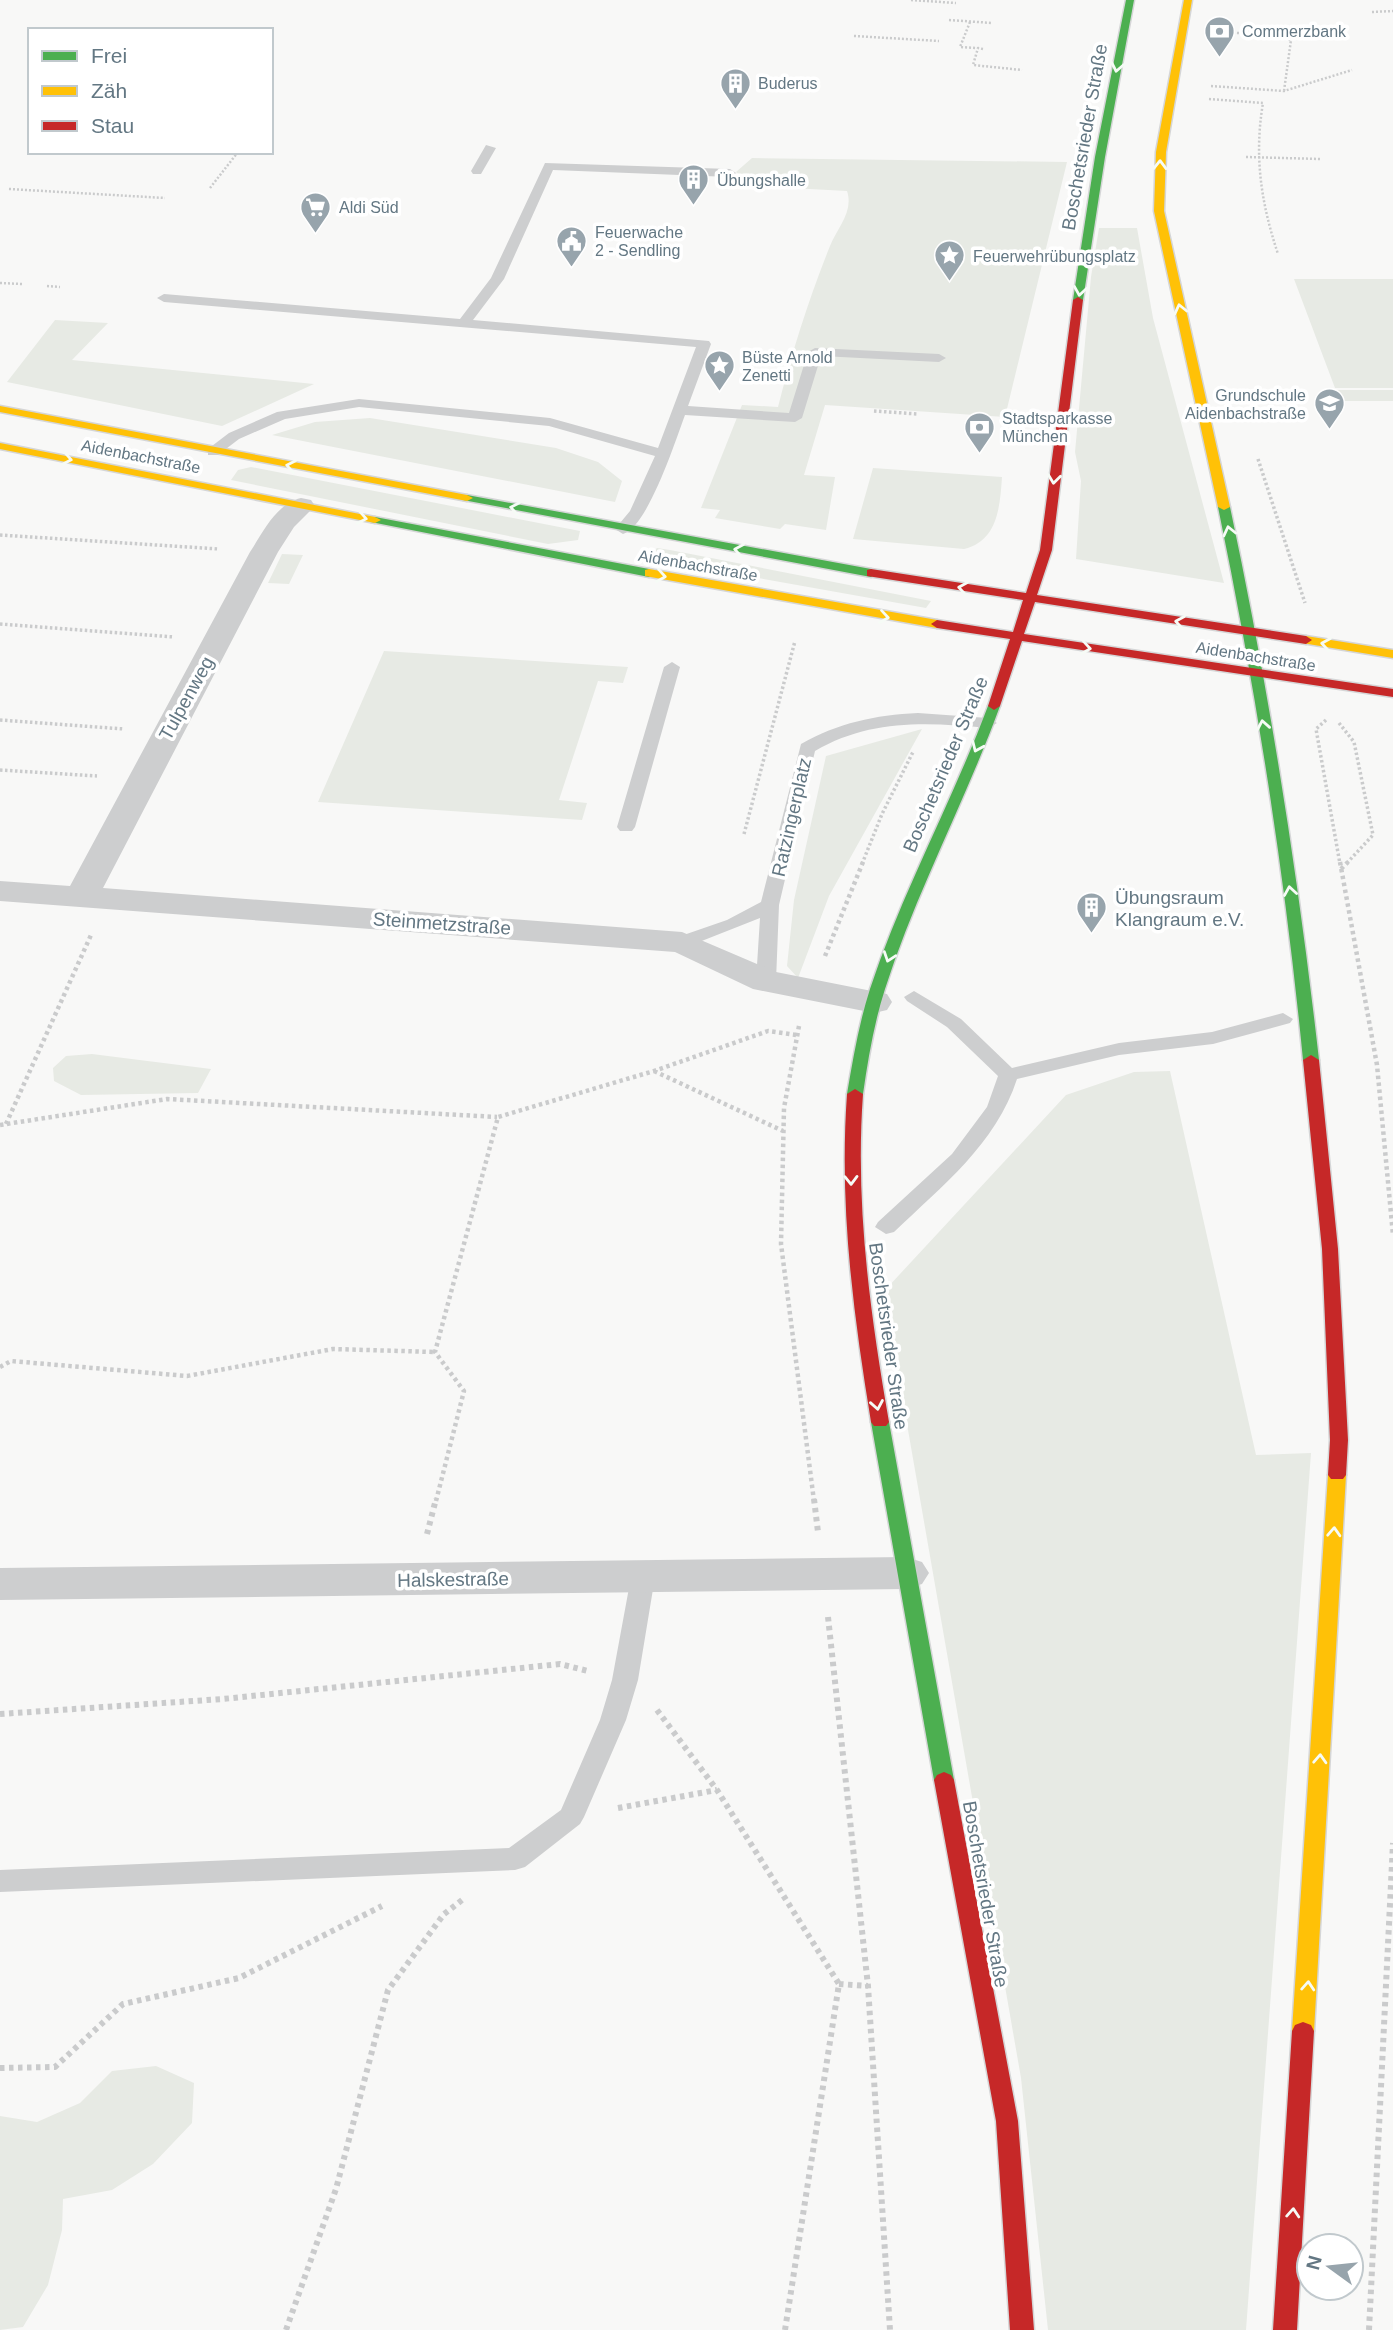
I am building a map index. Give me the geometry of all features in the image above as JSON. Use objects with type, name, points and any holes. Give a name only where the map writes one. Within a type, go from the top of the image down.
[{"type":"main road","name":"Boschetsrieder Straße","points":[[1022,2330],[1007,2121],[906,1573],[856,1283],[850,1144],[858,1070],[874,1002],[902,917],[988,723],[1046,551],[1065,387],[1100,157],[1130,0]]},
{"type":"main road","points":[[1188,0],[1161,152],[1159,211],[1244,598],[1247,632],[1299,945],[1330,1249],[1339,1440],[1285,2330]]},
{"type":"main road","name":"Aidenbachstraße","points":[[0,409],[623,529],[1030,599],[1393,654]]},
{"type":"main road","name":"Aidenbachstraße","points":[[0,446],[593,563],[882,616],[1393,694]]},
{"type":"main road","points":[[176,481],[213,452]]},
{"type":"main road","points":[[593,563],[623,529]]},
{"type":"street","name":"Tulpenweg","points":[[94,898],[141,779],[264,552],[284,522],[301,506]]},
{"type":"street","name":"Steinmetzstraße","points":[[0,891],[682,942],[765,981],[874,1002]]},
{"type":"street","name":"Halskestraße","points":[[0,1584],[906,1573]]},
{"type":"lane","points":[[477,171],[490,148]]},
{"type":"lane","points":[[463,324],[497,279],[549,166],[730,173]]},
{"type":"lane","points":[[164,298],[704,344],[677,410],[663,454],[637,512],[623,529]]},
{"type":"lane","points":[[677,410],[795,418],[815,352],[939,358]]},
{"type":"lane","points":[[213,452],[234,436],[282,415],[359,402],[550,422],[663,454]]},
{"type":"lane","points":[[626,827],[673,667]]},
{"type":"lane","name":"Ratzingerplatz","points":[[765,981],[770,905],[807,748],[822,737],[903,718],[933,717],[988,723]]},
{"type":"lane","points":[[682,942],[734,924],[770,905]]},
{"type":"lane","points":[[914,997],[954,1023],[1008,1075]]},
{"type":"lane","points":[[1008,1075],[1119,1049],[1213,1038],[1283,1019]]},
{"type":"lane","points":[[886,1227],[960,1159],[997,1108],[1008,1075]]},
{"type":"lane","points":[[0,1881],[515,1859],[571,1817],[613,1720],[625,1680],[643,1577]]},
{"type":"path","points":[[911,0],[956,3]]},
{"type":"path","points":[[1372,12],[1393,11]]},
{"type":"path","points":[[949,20],[992,23]]},
{"type":"path","points":[[970,22],[960,47],[983,49]]},
{"type":"path","points":[[1215,32],[1271,35],[1290,40],[1284,91]]},
{"type":"path","points":[[854,36],[939,41]]},
{"type":"path","points":[[978,48],[973,65],[1023,69]]},
{"type":"path","points":[[1206,86],[1284,91],[1352,70]]},
{"type":"path","points":[[1203,99],[1263,103],[1257,131],[1259,195],[1278,254]]},
{"type":"path","points":[[210,188],[236,154]]},
{"type":"path","points":[[1247,157],[1320,159]]},
{"type":"path","points":[[9,189],[166,198]]},
{"type":"path","points":[[0,283],[22,284]]},
{"type":"path","points":[[47,286],[60,287]]},
{"type":"path","points":[[874,411],[918,414]]},
{"type":"path","points":[[1005,419],[1026,421]]},
{"type":"path","points":[[1254,447],[1304,602],[1312,610]]},
{"type":"path","points":[[0,535],[264,552]]},
{"type":"path","points":[[0,624],[217,640]]},
{"type":"path","points":[[744,834],[795,641]]},
{"type":"path","points":[[1342,869],[1373,835],[1354,742],[1331,714],[1316,729],[1377,1065],[1393,1235]]},
{"type":"path","points":[[0,720],[167,732]]},
{"type":"path","points":[[907,761],[913,765]]},
{"type":"path","points":[[0,770],[141,779]]},
{"type":"path","points":[[3,1124],[94,898]]},
{"type":"path","points":[[3,1124],[167,1100],[498,1117],[654,1071],[768,1031],[796,1035]]},
{"type":"path","points":[[654,1071],[783,1131]]},
{"type":"path","points":[[435,1352],[498,1117]]},
{"type":"path","points":[[0,1367],[11,1361],[187,1376],[333,1349],[435,1352]]},
{"type":"path","points":[[418,1579],[429,1522],[464,1391],[435,1352]]},
{"type":"path","points":[[0,1714],[223,1699],[560,1664],[625,1680],[661,1713],[717,1790],[839,1984],[785,2330]]},
{"type":"path","points":[[571,1817],[717,1790]]},
{"type":"path","points":[[1369,2330],[1393,1843]]},
{"type":"path","points":[[286,2330],[335,2189],[388,1990],[444,1914],[515,1859]]},
{"type":"path","points":[[0,2068],[55,2067],[122,2004],[239,1978],[392,1902]]},
{"type":"path","points":[[839,1984],[868,1986]]},
{"type":"shaded area","points":[[752,158],[1067,162],[1005,417],[825,405],[804,475],[835,477],[826,530],[785,524],[780,529],[715,518],[720,510],[701,508],[742,405],[778,407],[808,305],[830,246],[847,213],[847,191],[753,186],[736,172]]},
{"type":"shaded area","points":[[1099,228],[1137,228],[1153,318],[1224,583],[1076,559],[1081,481],[1075,452],[1091,277]]},
{"type":"shaded area","points":[[1294,279],[1393,279],[1393,388],[1335,388]]},
{"type":"shaded area","points":[[55,320],[108,323],[72,360],[314,384],[222,426],[7,382]]},
{"type":"shaded area","points":[[1333,390],[1393,390],[1393,401],[1337,401]]},
{"type":"shaded area","points":[[370,418],[556,448],[598,462],[622,481],[615,502],[272,435],[315,422]]},
{"type":"shaded area","points":[[251,467],[580,531],[578,540],[548,544],[231,480],[238,470]]},
{"type":"shaded area","points":[[873,468],[1002,477],[995,521],[984,538],[964,549],[853,539]]},
{"type":"shaded area","points":[[657,548],[931,601],[926,608],[658,560],[650,555]]},
{"type":"shaded area","points":[[282,554],[303,555],[289,584],[268,583]]},
{"type":"shaded area","points":[[384,651],[628,667],[623,683],[598,681],[559,800],[587,803],[582,820],[318,802]]},
{"type":"shaded area","points":[[922,729],[829,896],[798,978],[787,966],[794,900],[826,756]]},
{"type":"shaded area","points":[[92,1054],[211,1069],[198,1093],[81,1095],[54,1081],[53,1068],[66,1056]]},
{"type":"shaded area","points":[[1170,1071],[1256,1455],[1311,1453],[1246,2330],[1048,2330],[1021,2078],[900,1384],[887,1288],[1066,1095],[1134,1072]]},
{"type":"shaded area","points":[[156,2066],[194,2083],[192,2123],[153,2164],[112,2190],[63,2199],[62,2230],[48,2285],[23,2327],[0,2330],[0,2116],[37,2122],[80,2103],[112,2071]]},
{"type":"traffic: fast","points":[[1078,300],[1100,157],[1130,0]]},
{"type":"traffic: fast","points":[[467,498],[871,573]]},
{"type":"traffic: fast","points":[[1224,507],[1276,782],[1311,1060]]},
{"type":"traffic: fast","points":[[375,520],[649,573]]},
{"type":"traffic: fast","points":[[855,1094],[864,1041],[877,991],[894,943],[976,755],[994,706]]},
{"type":"traffic: fast","points":[[880,1422],[944,1780]]},
{"type":"traffic: slow","points":[[1188,0],[1161,152],[1159,211],[1224,507]]},
{"type":"traffic: slow","points":[[0,409],[467,498]]},
{"type":"traffic: slow","points":[[0,446],[375,520]]},
{"type":"traffic: slow","points":[[649,573],[937,624]]},
{"type":"traffic: slow","points":[[1306,640],[1393,654]]},
{"type":"traffic: slow","points":[[1303,2031],[1337,1475]]},
{"type":"traffic: jam","points":[[994,706],[1046,550],[1078,300]]},
{"type":"traffic: jam","points":[[871,573],[1306,640]]},
{"type":"traffic: jam","points":[[937,624],[1393,693]]},
{"type":"traffic: jam","points":[[1311,1060],[1330,1249],[1339,1440],[1337,1475]]},
{"type":"traffic: jam","points":[[855,1094],[851,1177],[856,1259],[880,1422]]},
{"type":"traffic: jam","points":[[944,1780],[1007,2121],[1022,2330]]},
{"type":"traffic: jam","points":[[1285,2330],[1303,2031]]},
{"type":"place","name":"Commerzbank","points":[[1219,58]]},
{"type":"place","name":"Buderus","points":[[735,110]]},
{"type":"place","name":"Übungshalle","points":[[694,207]]},
{"type":"place","name":"Aldi Süd","points":[[316,234]]},
{"type":"place","name":"Feuerwache 2 - Sendling","points":[[572,268]]},
{"type":"place","name":"Feuerwehrübungsplatz","points":[[950,283]]},
{"type":"place","name":"Büste Arnold Zenetti","points":[[719,393]]},
{"type":"place","name":"Grundschule Aidenbachstraße","points":[[1329,431]]},
{"type":"place","name":"Stadtsparkasse München","points":[[979,454]]},
{"type":"place","name":"Übungsraum Klangraum e.V.","points":[[1092,935]]}]
